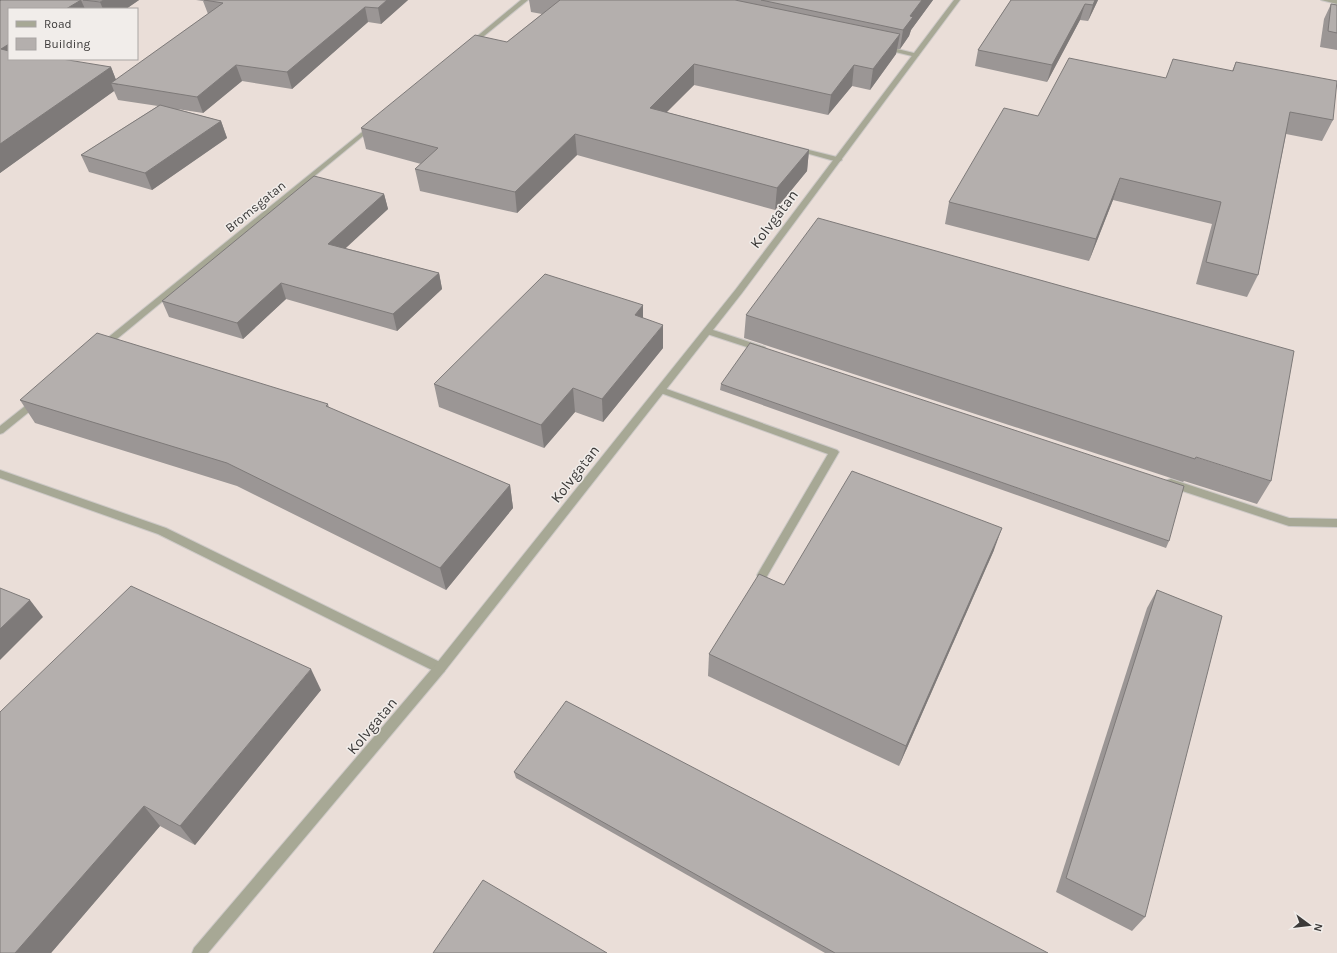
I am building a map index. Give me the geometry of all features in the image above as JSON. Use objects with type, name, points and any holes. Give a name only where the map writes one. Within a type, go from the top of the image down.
[{"type":"street","points":[[464,51],[525,0]]},
{"type":"street","name":"Kolvgatan","points":[[199,953],[440,668],[707,331],[838,160],[957,0]]},
{"type":"street","points":[[1324,0],[1337,2]]},
{"type":"street","points":[[877,47],[916,55]]},
{"type":"street","name":"Bromsgatan","points":[[95,353],[376,122]]},
{"type":"street","points":[[793,148],[838,160]]},
{"type":"street","points":[[707,331],[768,351]]},
{"type":"street","points":[[661,390],[834,452],[762,575]]},
{"type":"street","points":[[0,431],[41,397]]},
{"type":"street","points":[[0,474],[162,532],[440,668]]},
{"type":"street","points":[[1161,480],[1289,522],[1337,523]]},
{"type":"shaded area","points":[[0,0],[1337,0],[1337,953],[0,953]]},
{"type":"building","points":[[81,0],[68,8],[8,8],[8,45],[1,49],[8,51],[8,60],[68,60],[111,67],[0,144],[0,1]]},
{"type":"building","points":[[83,0],[104,0],[100,2]]},
{"type":"building","points":[[204,0],[387,0],[378,8],[365,7],[287,72],[236,65],[197,97],[111,83],[223,3]]},
{"type":"building","points":[[560,0],[735,0],[900,34],[873,69],[854,65],[831,95],[694,64],[650,108],[809,150],[777,188],[575,134],[515,192],[415,169],[438,148],[361,128],[475,35],[507,42]]},
{"type":"building","points":[[761,0],[922,0],[910,16],[913,17],[903,30]]},
{"type":"building","points":[[1011,0],[1095,0],[1093,5],[1085,4],[1052,65],[978,50]]},
{"type":"building","points":[[1331,4],[1337,5],[1337,33],[1328,31]]},
{"type":"building","points":[[1069,58],[1166,78],[1173,59],[1233,71],[1236,62],[1337,81],[1333,120],[1290,112],[1258,275],[1206,262],[1221,202],[1120,178],[1096,239],[949,202],[1004,108],[1038,116]]},
{"type":"building","points":[[160,105],[221,121],[145,173],[81,155]]},
{"type":"building","points":[[314,176],[384,194],[328,244],[439,273],[393,314],[281,283],[237,323],[162,301]]},
{"type":"building","points":[[818,218],[1294,351],[1271,481],[1196,457],[1195,459],[746,315]]},
{"type":"building","points":[[545,274],[643,305],[635,315],[663,325],[602,399],[573,388],[541,425],[434,384]]},
{"type":"building","points":[[97,333],[328,404],[326,406],[510,485],[440,568],[227,463],[20,400]]},
{"type":"building","points":[[750,343],[1184,486],[1169,541],[721,384]]},
{"type":"building","points":[[852,471],[1002,528],[906,746],[709,654],[759,574],[784,585]]},
{"type":"building","points":[[131,586],[311,669],[180,826],[144,806],[15,953],[0,953],[0,712]]},
{"type":"building","points":[[0,588],[30,600],[0,629]]},
{"type":"building","points":[[1157,590],[1222,616],[1145,917],[1066,878]]},
{"type":"building","points":[[566,701],[1048,953],[835,953],[514,772]]},
{"type":"building","points":[[483,880],[607,953],[433,953]]}]
